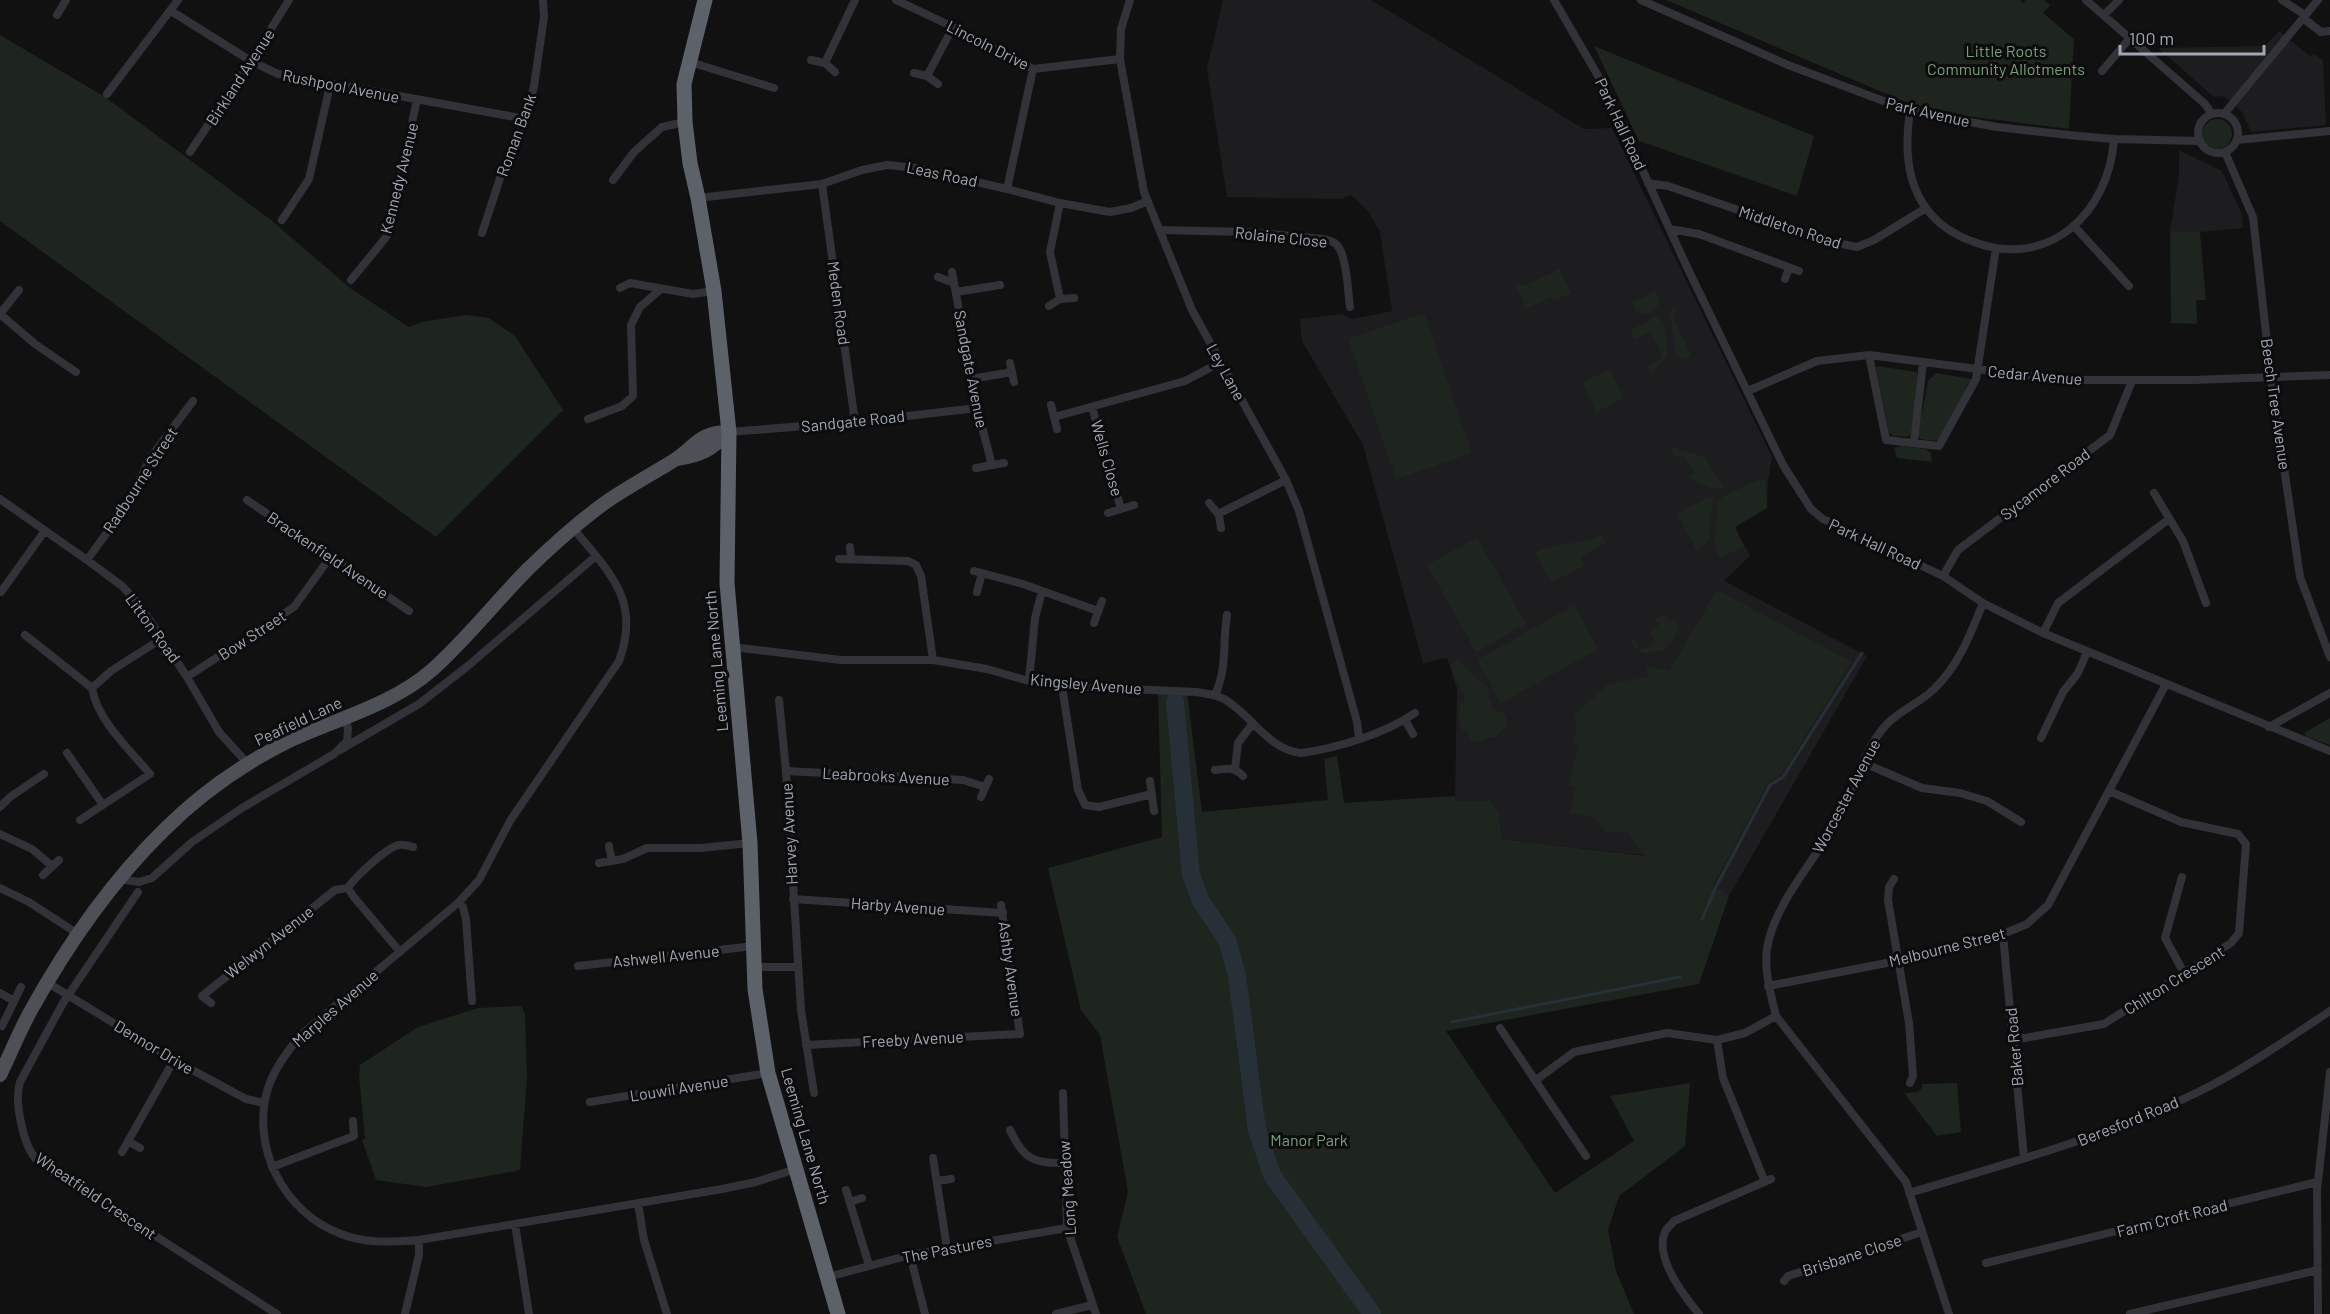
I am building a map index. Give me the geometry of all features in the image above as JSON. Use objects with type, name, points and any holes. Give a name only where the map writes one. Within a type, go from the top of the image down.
[{"type":"highway","name":"Leeming Lane North","points":[[705,0],[684,84],[685,122],[690,163],[714,291],[729,432],[728,583],[750,843],[758,1019],[768,1073],[838,1314]]},
{"type":"main road","name":"Peafield Lane","points":[[0,1075],[30,1013],[78,934],[119,879],[187,808],[219,781],[287,742],[401,692],[433,669],[530,568],[573,528],[607,502],[677,459],[690,445],[703,437],[718,432],[729,432]]},
{"type":"street","points":[[57,15],[66,0]]},
{"type":"street","points":[[107,94],[178,0]]},
{"type":"street","name":"Birkland Avenue","points":[[190,152],[289,0]]},
{"type":"street","name":"Roman Bank","points":[[482,232],[503,170],[526,119],[534,86],[543,0]]},
{"type":"street","points":[[825,63],[855,0]]},
{"type":"street","name":"Lincoln Drive","points":[[896,0],[1033,69],[1120,59]]},
{"type":"street","name":"Ley Lane","points":[[1130,0],[1121,29],[1120,59],[1140,178],[1192,310],[1286,480],[1299,511],[1357,722],[1359,738]]},
{"type":"street","name":"Park Hall Road","points":[[1554,0],[1604,86],[1783,465],[1811,509],[1823,519],[1848,533],[1943,576],[1983,603],[2043,633],[2330,751]]},
{"type":"street","name":"Park Avenue","points":[[1641,0],[1788,65],[1910,111],[1997,127],[2114,139],[2200,141]]},
{"type":"street","points":[[2086,0],[2205,104],[2212,114]]},
{"type":"street","points":[[2104,15],[2119,0]]},
{"type":"street","points":[[2282,0],[2322,32],[2330,31]]},
{"type":"street","points":[[2224,114],[2318,0]]},
{"type":"street","name":"Rushpool Avenue","points":[[171,12],[251,61],[278,74],[526,119]]},
{"type":"street","points":[[927,76],[953,27]]},
{"type":"street","points":[[2102,71],[2130,38]]},
{"type":"street","points":[[811,60],[825,63],[835,72]]},
{"type":"street","points":[[690,62],[774,88]]},
{"type":"street","points":[[1007,189],[1033,69]]},
{"type":"street","points":[[914,73],[927,76],[938,84]]},
{"type":"street","points":[[282,220],[309,179],[330,84]]},
{"type":"street","name":"Kennedy Avenue","points":[[351,280],[387,237],[417,100]]},
{"type":"street","points":[[1910,111],[1907,134],[1908,163],[1914,184],[1926,208],[1941,223],[1960,236],[1996,248],[2011,250],[2031,247],[2050,241],[2074,226],[2091,209],[2105,185],[2112,164],[2114,139]]},
{"type":"street","points":[[2237,140],[2237,127],[2234,121],[2224,114],[2212,114],[2201,122],[2198,135],[2200,141],[2207,150],[2219,153],[2225,152],[2237,140],[2330,131]]},
{"type":"street","points":[[613,180],[634,152],[662,127],[685,122]]},
{"type":"street","name":"Beech Tree Avenue","points":[[2225,152],[2253,217],[2271,378],[2300,577],[2330,657]]},
{"type":"street","name":"Leas Road","points":[[698,198],[822,184],[862,170],[887,165],[908,167],[1060,203],[1110,212],[1131,208],[1148,201]]},
{"type":"street","name":"Middleton Road","points":[[1648,183],[1668,186],[1832,242],[1857,247],[1874,240],[1926,208]]},
{"type":"street","name":"Meden Road","points":[[822,184],[855,422]]},
{"type":"street","points":[[1060,203],[1050,252],[1060,299]]},
{"type":"street","points":[[2074,226],[2129,286]]},
{"type":"street","points":[[1670,229],[1708,237],[1799,272]]},
{"type":"street","name":"Rolaine Close","points":[[1160,230],[1247,232],[1335,242],[1343,260],[1350,307]]},
{"type":"street","points":[[1869,355],[1886,440],[1940,446],[1976,379],[1996,248]]},
{"type":"street","points":[[1785,279],[1789,268]]},
{"type":"street","name":"Sandgate Avenue","points":[[952,272],[977,408],[992,465]]},
{"type":"street","points":[[938,277],[955,288],[1000,285]]},
{"type":"street","points":[[620,288],[630,283],[693,294],[714,291]]},
{"type":"street","points":[[588,419],[622,406],[633,396],[631,325],[640,307],[662,289]]},
{"type":"street","points":[[19,290],[0,314],[35,344],[76,372]]},
{"type":"street","points":[[1049,306],[1060,299],[1074,298]]},
{"type":"street","name":"Cedar Avenue","points":[[1748,391],[1817,361],[1869,355],[2063,380],[2132,381],[2330,375]]},
{"type":"street","points":[[1054,417],[1185,381],[1221,362]]},
{"type":"street","points":[[1914,442],[1923,363]]},
{"type":"street","points":[[971,379],[1012,372]]},
{"type":"street","name":"Sycamore Road","points":[[1943,576],[1958,550],[2110,435],[2132,381]]},
{"type":"street","name":"Radbourne Street","points":[[87,560],[127,505],[151,457],[193,401]]},
{"type":"street","points":[[1051,405],[1057,429]]},
{"type":"street","name":"Wells Close","points":[[1092,407],[1121,509]]},
{"type":"street","name":"Sandgate Road","points":[[729,432],[855,422],[977,408]]},
{"type":"street","points":[[976,468],[1004,463]]},
{"type":"street","points":[[1218,514],[1286,480]]},
{"type":"street","points":[[2154,493],[2183,541],[2206,603]]},
{"type":"street","name":"Litton Road","points":[[0,499],[122,586],[133,598],[188,677],[219,732],[248,764]]},
{"type":"street","name":"Brackenfield Avenue","points":[[247,500],[409,610]]},
{"type":"street","points":[[1209,503],[1218,514],[1221,528]]},
{"type":"street","name":"Wells Close","points":[[1108,513],[1134,505]]},
{"type":"street","points":[[2043,633],[2058,603],[2169,519]]},
{"type":"street","name":"Marples Avenue","points":[[573,528],[618,584],[624,599],[628,627],[622,653],[609,678],[510,821],[479,880],[459,902],[302,1034],[276,1070],[264,1103],[262,1122],[266,1150],[272,1167],[303,1212],[320,1224],[341,1234],[361,1240],[386,1242],[419,1240],[745,1184],[796,1169]]},
{"type":"street","points":[[1,592],[44,532]]},
{"type":"street","points":[[850,547],[851,560]]},
{"type":"street","name":"Bow Street","points":[[188,677],[294,607],[331,556]]},
{"type":"street","points":[[119,879],[139,882],[152,878],[192,842],[242,808],[419,705],[596,556]]},
{"type":"street","points":[[839,559],[908,561],[916,565],[921,576],[933,660]]},
{"type":"street","points":[[977,592],[978,572],[1098,611]]},
{"type":"street","points":[[1029,681],[1035,618],[1042,591]]},
{"type":"street","points":[[1094,623],[1102,601]]},
{"type":"street","name":"Worcester Avenue","points":[[1948,1314],[1906,1182],[1776,1016],[1768,986],[1769,939],[1786,902],[1839,817],[1874,741],[1886,725],[1932,691],[1952,669],[1966,646],[1983,603]]},
{"type":"street","points":[[1215,695],[1224,669],[1223,641],[1227,615]]},
{"type":"street","points":[[25,635],[92,688],[94,701],[115,733],[126,749],[150,774],[80,820]]},
{"type":"street","points":[[92,688],[111,671],[162,639]]},
{"type":"street","name":"Kingsley Avenue","points":[[732,647],[841,660],[933,660],[987,669],[1029,681],[1062,686],[1215,695],[1226,700],[1271,740],[1290,752],[1310,752],[1380,732],[1415,713]]},
{"type":"street","points":[[2042,738],[2063,692],[2078,673],[2086,652]]},
{"type":"street","name":"Melbourne Street","points":[[1768,986],[1897,961],[2003,935],[2027,924],[2048,905],[2166,684]]},
{"type":"street","points":[[1062,686],[1078,790],[1085,805],[1100,807],[1152,794]]},
{"type":"street","points":[[2269,727],[2330,693]]},
{"type":"street","name":"Harvey Avenue","points":[[779,700],[786,771],[798,967],[806,1045],[814,1093]]},
{"type":"street","points":[[340,750],[347,741],[345,716]]},
{"type":"street","points":[[1405,720],[1413,734]]},
{"type":"street","points":[[1235,769],[1238,743],[1253,723]]},
{"type":"street","points":[[67,753],[103,805]]},
{"type":"street","points":[[1864,763],[1922,788],[1960,793],[1987,801],[2021,822]]},
{"type":"street","points":[[1215,771],[1235,769]]},
{"type":"street","points":[[1235,769],[1242,776]]},
{"type":"street","name":"Leabrooks Avenue","points":[[786,771],[987,783],[981,796]]},
{"type":"street","points":[[0,807],[10,797],[44,774]]},
{"type":"street","points":[[1150,781],[1154,811]]},
{"type":"street","points":[[32,782],[39,791]]},
{"type":"street","name":"Chilton Crescent","points":[[2013,1040],[2104,1024],[2231,943],[2239,933],[2246,844],[2238,834],[2181,822],[2109,791]]},
{"type":"street","points":[[0,834],[55,863],[43,875]]},
{"type":"street","points":[[599,863],[631,856],[647,848],[702,848],[750,843]]},
{"type":"street","name":"Welwyn Avenue","points":[[211,1003],[202,996],[334,890],[348,888],[352,881],[388,850],[399,844],[413,847]]},
{"type":"street","points":[[609,846],[612,861]]},
{"type":"street","points":[[2182,877],[2165,938],[2184,973]]},
{"type":"street","points":[[1894,879],[1889,887],[1888,900],[1909,1023],[1913,1076],[1910,1083]]},
{"type":"street","points":[[0,888],[29,902],[78,934]]},
{"type":"street","points":[[348,888],[352,896],[400,952]]},
{"type":"street","name":"Wheatfield Crescent","points":[[138,892],[69,994],[20,1082],[17,1092],[29,1149],[37,1160],[277,1314]]},
{"type":"street","name":"Harby Avenue","points":[[793,899],[1002,909]]},
{"type":"street","points":[[459,902],[466,919],[472,1001]]},
{"type":"street","name":"Ashby Avenue","points":[[1002,909],[1020,1034]]},
{"type":"street","name":"Baker Road","points":[[2003,935],[2024,1158]]},
{"type":"street","name":"Ashwell Avenue","points":[[578,966],[754,946]]},
{"type":"street","points":[[754,967],[798,967]]},
{"type":"street","name":"Dennor Drive","points":[[48,983],[174,1060],[246,1099],[264,1103]]},
{"type":"street","points":[[2,1026],[21,987]]},
{"type":"street","points":[[0,993],[14,1000]]},
{"type":"street","name":"Beresford Road","points":[[1909,1192],[2024,1158],[2131,1121],[2214,1084],[2330,1011]]},
{"type":"street","points":[[1536,1080],[1574,1052],[1667,1034],[1717,1040],[1744,1033],[1776,1016]]},
{"type":"street","points":[[1500,1028],[1586,1156]]},
{"type":"street","name":"Freeby Avenue","points":[[806,1045],[1020,1034]]},
{"type":"street","points":[[1699,1314],[1676,1286],[1663,1253],[1664,1233],[1674,1221],[1768,1181],[1723,1078],[1717,1040]]},
{"type":"street","points":[[122,1152],[174,1060]]},
{"type":"street","points":[[2318,1314],[2317,1182],[2330,1072]]},
{"type":"street","name":"Louwil Avenue","points":[[590,1102],[768,1073]]},
{"type":"street","name":"Long Meadow","points":[[1063,1093],[1067,1228],[1094,1310]]},
{"type":"street","points":[[272,1167],[354,1136],[353,1121]]},
{"type":"street","points":[[1010,1130],[1026,1155],[1038,1162],[1064,1163]]},
{"type":"street","points":[[128,1141],[140,1148]]},
{"type":"street","points":[[933,1158],[947,1248]]},
{"type":"street","points":[[937,1181],[951,1179]]},
{"type":"street","name":"Farm Croft Road","points":[[1986,1263],[2317,1182]]},
{"type":"street","points":[[846,1190],[869,1264]]},
{"type":"street","points":[[850,1202],[862,1198]]},
{"type":"street","points":[[638,1203],[644,1240],[667,1314]]},
{"type":"street","points":[[515,1224],[529,1314]]},
{"type":"street","name":"The Pastures","points":[[828,1277],[869,1264],[910,1255],[1067,1228]]},
{"type":"street","name":"Brisbane Close","points":[[1784,1281],[1788,1276],[1922,1232]]},
{"type":"street","points":[[405,1314],[419,1255],[419,1240]]},
{"type":"street","points":[[2024,1242],[2027,1253]]},
{"type":"street","points":[[910,1255],[925,1314]]},
{"type":"street","points":[[2130,1314],[2318,1270]]},
{"type":"street","points":[[1056,1314],[1094,1310]]},
{"type":"shaded area","points":[[1223,0],[1371,0],[1584,129],[1612,128],[1772,457],[1767,508],[1734,527],[1750,556],[1724,581],[1867,656],[1729,896],[1667,858],[1502,839],[1499,815],[1455,801],[1457,689],[1447,658],[1423,663],[1363,445],[1302,341],[1300,319],[1342,314],[1352,319],[1392,311],[1380,232],[1368,211],[1351,195],[1341,199],[1227,197],[1207,69]]},
{"type":"shaded area","points":[[2279,31],[2311,57],[2314,54],[2323,60],[2326,125],[2251,132],[2242,112],[2224,96],[2214,97],[2158,48],[2265,46]]},
{"type":"shaded area","points":[[2179,150],[2222,171],[2242,214],[2243,228],[2200,232],[2170,231],[2179,175]]},
{"type":"green space","name":"Little Roots Community Allotments","points":[[1666,0],[2020,0],[2023,3],[2026,0],[2044,0],[2050,5],[2043,13],[2074,39],[2069,129],[1966,116],[1908,103]]},
{"type":"green space","points":[[0,35],[105,97],[271,220],[350,288],[409,327],[422,322],[466,315],[489,318],[515,336],[563,410],[436,537],[0,221]]},
{"type":"green space","points":[[1594,46],[1814,136],[1797,196],[1639,141]]},
{"type":"green space","points":[[2217,119],[2228,123],[2232,134],[2228,145],[2217,149],[2206,145],[2202,134],[2206,123]]},
{"type":"green space","points":[[2170,231],[2200,232],[2206,300],[2196,300],[2197,324],[2171,323]]},
{"type":"green space","points":[[1559,269],[1571,293],[1554,301],[1551,297],[1526,309],[1515,284],[1526,285]]},
{"type":"green space","points":[[1656,291],[1660,303],[1655,310],[1645,314],[1636,311],[1632,303]]},
{"type":"green space","points":[[1678,308],[1679,310],[1672,314],[1691,356],[1683,359],[1676,356],[1670,310]]},
{"type":"green space","points":[[1424,313],[1472,453],[1396,479],[1348,339]]},
{"type":"green space","points":[[1655,317],[1664,323],[1668,355],[1651,374],[1647,367],[1663,358],[1651,332],[1634,339],[1630,330]]},
{"type":"green space","points":[[1878,366],[1917,372],[1911,434],[1908,437],[1893,436],[1889,433],[1876,368]]},
{"type":"green space","points":[[1610,369],[1624,398],[1596,412],[1582,382]]},
{"type":"green space","points":[[1936,373],[1971,379],[1940,438],[1935,441],[1920,439],[1918,435],[1928,381]]},
{"type":"green space","points":[[1669,446],[1705,457],[1724,487],[1714,489],[1690,479],[1688,476],[1694,473],[1683,455],[1676,458]]},
{"type":"green space","points":[[1901,446],[1925,449],[1931,453],[1932,462],[1897,458],[1894,448]]},
{"type":"green space","points":[[1760,479],[1766,481],[1767,508],[1735,527],[1744,546],[1720,558],[1715,548],[1718,501],[1723,496]]},
{"type":"green space","points":[[1710,496],[1713,499],[1709,540],[1697,551],[1677,514]]},
{"type":"green space","points":[[1602,535],[1606,543],[1581,557],[1585,566],[1551,582],[1535,553],[1551,546],[1586,541]]},
{"type":"green space","points":[[1477,537],[1526,624],[1476,652],[1427,565]]},
{"type":"green space","name":"Manor Park","points":[[1717,590],[1852,662],[1782,773],[1769,781],[1713,885],[1729,896],[1699,984],[1446,1031],[1555,1193],[1634,1141],[1610,1096],[1690,1083],[1685,1146],[1619,1196],[1608,1230],[1616,1271],[1634,1314],[1146,1314],[1117,1237],[1128,1192],[1100,1035],[1081,1010],[1048,868],[1162,837],[1158,690],[1187,692],[1202,812],[1328,800],[1324,759],[1337,756],[1344,803],[1455,796],[1455,801],[1490,801],[1499,814],[1502,839],[1645,856],[1627,832],[1606,833],[1595,818],[1570,813],[1575,788],[1568,786],[1578,745],[1573,744],[1577,728],[1574,716],[1608,684],[1648,677],[1646,665],[1669,671]]},
{"type":"green space","points":[[1574,605],[1598,649],[1501,703],[1477,660]]},
{"type":"green space","points":[[1663,615],[1681,626],[1669,646],[1663,650],[1643,653],[1635,648],[1631,640],[1634,638],[1640,650],[1655,642],[1649,631],[1658,626],[1655,619]]},
{"type":"green space","points":[[1458,660],[1489,689],[1487,695],[1494,710],[1503,713],[1507,721],[1506,726],[1495,737],[1488,737],[1478,743],[1470,740],[1466,730],[1462,730],[1459,726],[1460,704],[1464,701],[1465,694],[1460,689],[1450,664]]},
{"type":"green space","points":[[2330,718],[2330,745],[2307,737],[2304,733]]},
{"type":"green space","points":[[521,1006],[525,1014],[527,1079],[520,1169],[426,1187],[376,1180],[362,1140],[365,1139],[360,1065],[418,1027],[478,1008]]},
{"type":"green space","points":[[1957,1083],[1961,1132],[1937,1136],[1904,1093],[1917,1092],[1922,1088],[1922,1084]]},
{"type":"waterway","points":[[1702,919],[1716,887],[1770,785],[1783,777],[1862,653]]},
{"type":"waterway","points":[[1175,702],[1191,875],[1201,901],[1227,940],[1237,975],[1257,1130],[1272,1175],[1372,1314]]},
{"type":"waterway","points":[[1452,1022],[1680,977]]}]
